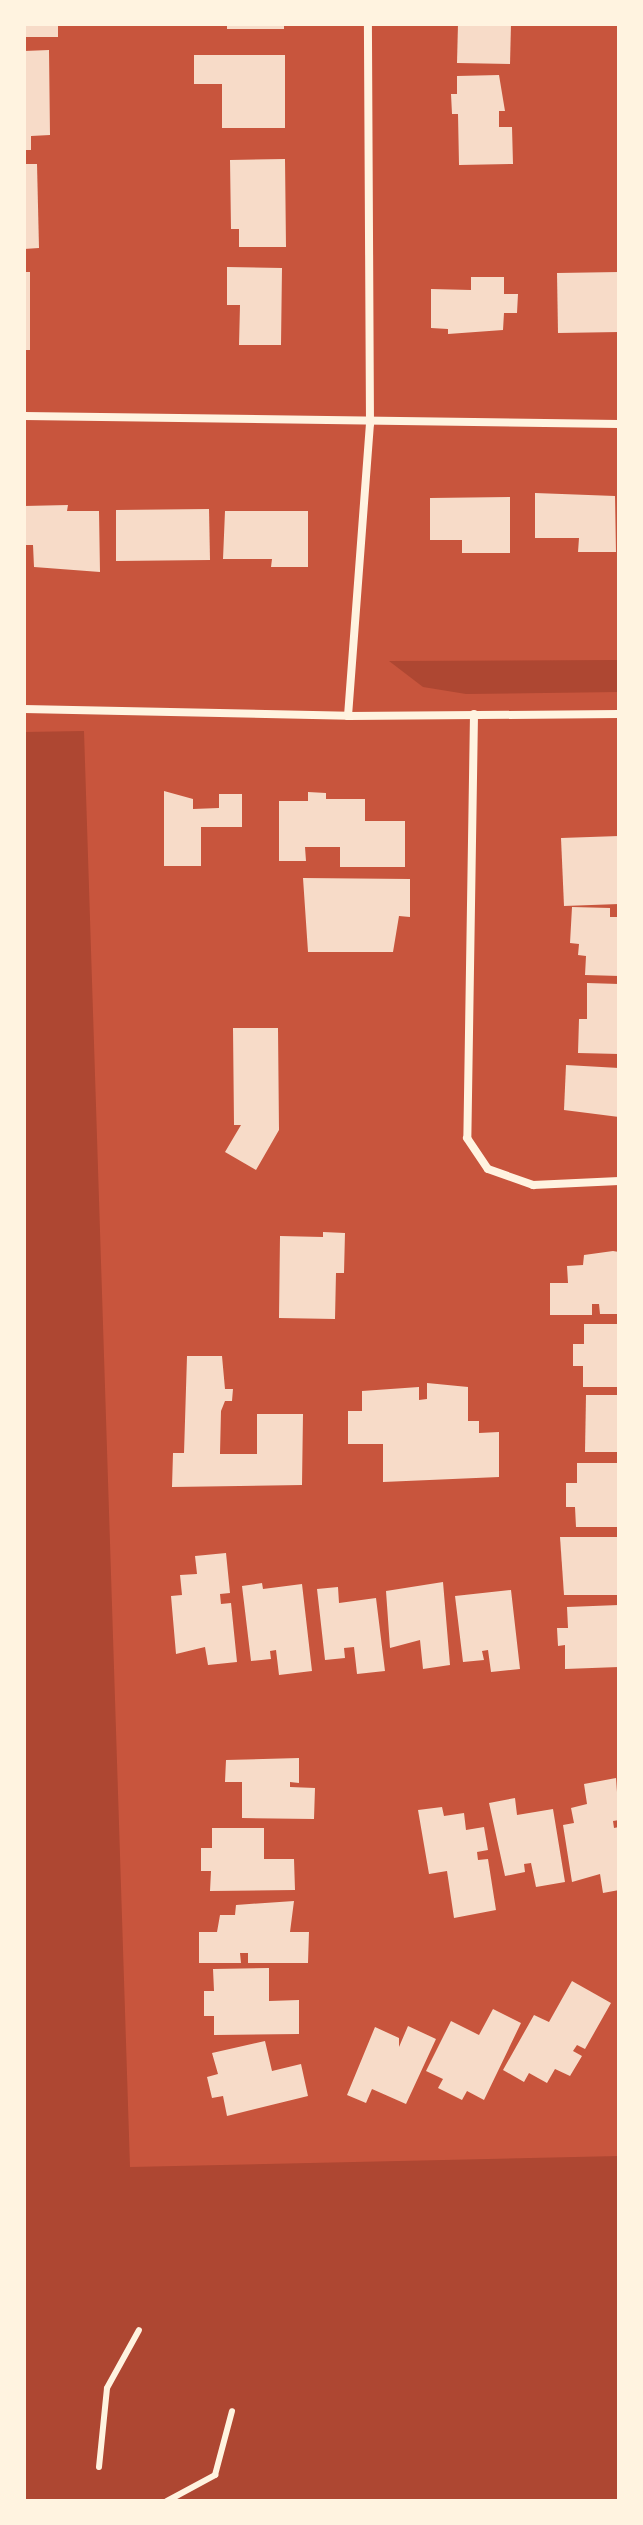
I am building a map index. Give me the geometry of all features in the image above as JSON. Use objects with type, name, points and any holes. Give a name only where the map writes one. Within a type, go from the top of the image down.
[{"type":"street","points":[[348,716],[370,424],[368,24]]},
{"type":"street","points":[[24,416],[370,424],[619,424]]},
{"type":"street","points":[[24,709],[348,716],[619,714]]},
{"type":"street","points":[[474,714],[467,1138],[488,1169],[533,1185],[619,1181]]},
{"type":"lane","points":[[99,2467],[107,2388],[139,2330]]},
{"type":"lane","points":[[167,2501],[215,2475],[232,2411]]},
{"type":"shaded area","points":[[619,660],[619,692],[466,694],[423,687],[389,661]]},
{"type":"shaded area","points":[[84,731],[130,2167],[619,2156],[619,2501],[24,2501],[24,732]]},
{"type":"building","points":[[24,24],[58,24],[58,37],[24,37]]},
{"type":"building","points":[[227,24],[284,24],[284,29],[227,29]]},
{"type":"building","points":[[458,24],[511,24],[510,64],[457,63]]},
{"type":"building","points":[[49,50],[50,135],[31,136],[31,150],[24,150],[24,51]]},
{"type":"building","points":[[194,55],[285,55],[285,128],[222,128],[222,84],[194,84]]},
{"type":"building","points":[[499,75],[505,111],[499,111],[499,127],[512,127],[513,164],[459,165],[458,114],[452,114],[451,94],[457,94],[457,76]]},
{"type":"building","points":[[285,159],[286,247],[239,247],[239,229],[231,229],[230,160]]},
{"type":"building","points":[[24,164],[37,164],[39,248],[24,249]]},
{"type":"building","points":[[227,267],[282,268],[281,345],[239,345],[240,305],[227,305]]},
{"type":"building","points":[[24,272],[30,272],[30,350],[24,350]]},
{"type":"building","points":[[619,272],[619,332],[558,333],[557,273]]},
{"type":"building","points":[[471,277],[504,277],[504,294],[518,294],[517,313],[504,313],[503,330],[448,334],[448,329],[431,328],[431,289],[471,290]]},
{"type":"building","points":[[535,493],[615,496],[616,552],[578,552],[579,538],[535,538]]},
{"type":"building","points":[[510,497],[510,553],[462,553],[462,540],[430,540],[430,498]]},
{"type":"building","points":[[68,505],[67,511],[99,511],[100,572],[34,567],[33,545],[24,545],[24,506]]},
{"type":"building","points":[[209,509],[210,560],[116,561],[116,510]]},
{"type":"building","points":[[225,511],[308,511],[308,567],[271,567],[272,559],[223,559]]},
{"type":"building","points":[[164,791],[193,799],[193,809],[219,808],[219,794],[242,794],[242,827],[201,827],[201,866],[164,866]]},
{"type":"building","points":[[308,792],[326,793],[326,799],[365,799],[365,821],[405,821],[405,867],[340,867],[340,847],[305,847],[306,861],[279,861],[279,801],[308,801]]},
{"type":"building","points":[[619,836],[619,904],[564,906],[561,838]]},
{"type":"building","points":[[303,878],[410,879],[410,917],[399,916],[393,952],[308,952]]},
{"type":"building","points":[[572,907],[610,908],[610,917],[619,917],[619,976],[585,975],[586,956],[578,955],[579,944],[570,943]]},
{"type":"building","points":[[587,983],[619,984],[619,1054],[578,1053],[579,1019],[587,1019]]},
{"type":"building","points":[[233,1028],[278,1028],[279,1130],[256,1170],[225,1152],[241,1125],[234,1125]]},
{"type":"building","points":[[566,1065],[619,1068],[619,1117],[564,1110]]},
{"type":"building","points":[[323,1232],[345,1233],[344,1273],[336,1273],[335,1319],[279,1318],[280,1236],[323,1237]]},
{"type":"building","points":[[619,1252],[619,1314],[600,1314],[599,1304],[592,1304],[592,1315],[550,1315],[550,1283],[568,1283],[567,1266],[583,1265],[584,1255]]},
{"type":"building","points":[[584,1324],[619,1324],[619,1387],[583,1387],[583,1366],[573,1366],[573,1344],[584,1344]]},
{"type":"building","points":[[187,1356],[222,1356],[225,1389],[233,1389],[232,1401],[225,1401],[221,1411],[220,1454],[257,1454],[257,1414],[303,1414],[302,1485],[172,1487],[173,1453],[184,1453]]},
{"type":"building","points":[[427,1383],[468,1387],[468,1421],[479,1421],[479,1433],[499,1432],[499,1477],[383,1482],[383,1444],[348,1444],[348,1411],[362,1411],[362,1391],[419,1387],[419,1400],[427,1399]]},
{"type":"building","points":[[586,1395],[619,1395],[619,1452],[585,1452]]},
{"type":"building","points":[[577,1463],[619,1463],[619,1527],[576,1527],[575,1507],[566,1507],[566,1483],[577,1483]]},
{"type":"building","points":[[560,1537],[619,1537],[619,1595],[564,1595]]},
{"type":"building","points":[[226,1553],[230,1593],[220,1594],[221,1604],[231,1603],[237,1662],[208,1665],[205,1647],[176,1654],[171,1596],[182,1595],[180,1575],[197,1574],[195,1556]]},
{"type":"building","points":[[443,1582],[450,1665],[423,1669],[420,1640],[390,1648],[386,1591]]},
{"type":"building","points":[[262,1583],[263,1589],[302,1584],[312,1671],[279,1675],[276,1650],[270,1651],[271,1659],[251,1661],[242,1586]]},
{"type":"building","points":[[338,1587],[339,1603],[376,1598],[385,1671],[357,1674],[354,1647],[344,1648],[345,1658],[325,1660],[317,1589]]},
{"type":"building","points":[[511,1590],[520,1669],[491,1672],[488,1650],[482,1651],[484,1660],[463,1662],[455,1596]]},
{"type":"building","points":[[619,1605],[619,1667],[565,1669],[565,1645],[558,1646],[557,1628],[568,1628],[567,1607]]},
{"type":"building","points":[[299,1758],[299,1783],[290,1782],[290,1787],[315,1788],[314,1819],[242,1818],[242,1782],[225,1782],[226,1760]]},
{"type":"building","points":[[616,1778],[619,1820],[613,1821],[614,1828],[619,1827],[619,1890],[603,1893],[600,1874],[572,1882],[563,1825],[574,1823],[571,1808],[587,1804],[584,1784]]},
{"type":"building","points":[[515,1798],[517,1815],[553,1809],[565,1882],[536,1887],[531,1863],[524,1864],[525,1872],[505,1876],[489,1803]]},
{"type":"building","points":[[442,1807],[444,1816],[464,1813],[466,1830],[484,1827],[488,1850],[477,1852],[478,1860],[488,1859],[496,1910],[454,1918],[447,1871],[429,1874],[418,1810]]},
{"type":"building","points":[[212,1828],[264,1828],[264,1859],[294,1859],[295,1890],[210,1891],[211,1871],[201,1871],[201,1848],[212,1848]]},
{"type":"building","points":[[294,1901],[290,1932],[309,1932],[308,1963],[248,1963],[248,1953],[240,1953],[241,1963],[199,1963],[199,1932],[217,1932],[220,1915],[235,1915],[236,1905]]},
{"type":"building","points":[[269,1968],[269,2001],[299,2000],[299,2034],[214,2035],[214,2016],[204,2016],[204,1991],[214,1991],[213,1969]]},
{"type":"building","points":[[572,1981],[611,2003],[585,2049],[577,2045],[573,2051],[582,2056],[570,2076],[555,2069],[547,2083],[529,2073],[524,2082],[503,2070],[534,2015],[549,2022]]},
{"type":"building","points":[[493,2009],[521,2023],[484,2100],[467,2091],[462,2100],[438,2088],[443,2079],[426,2071],[451,2021],[479,2035]]},
{"type":"building","points":[[408,2026],[436,2039],[406,2104],[372,2089],[366,2103],[347,2095],[375,2027],[399,2038],[399,2047]]},
{"type":"building","points":[[265,2041],[272,2071],[301,2064],[308,2096],[227,2116],[223,2096],[212,2098],[207,2077],[218,2074],[212,2053]]}]
